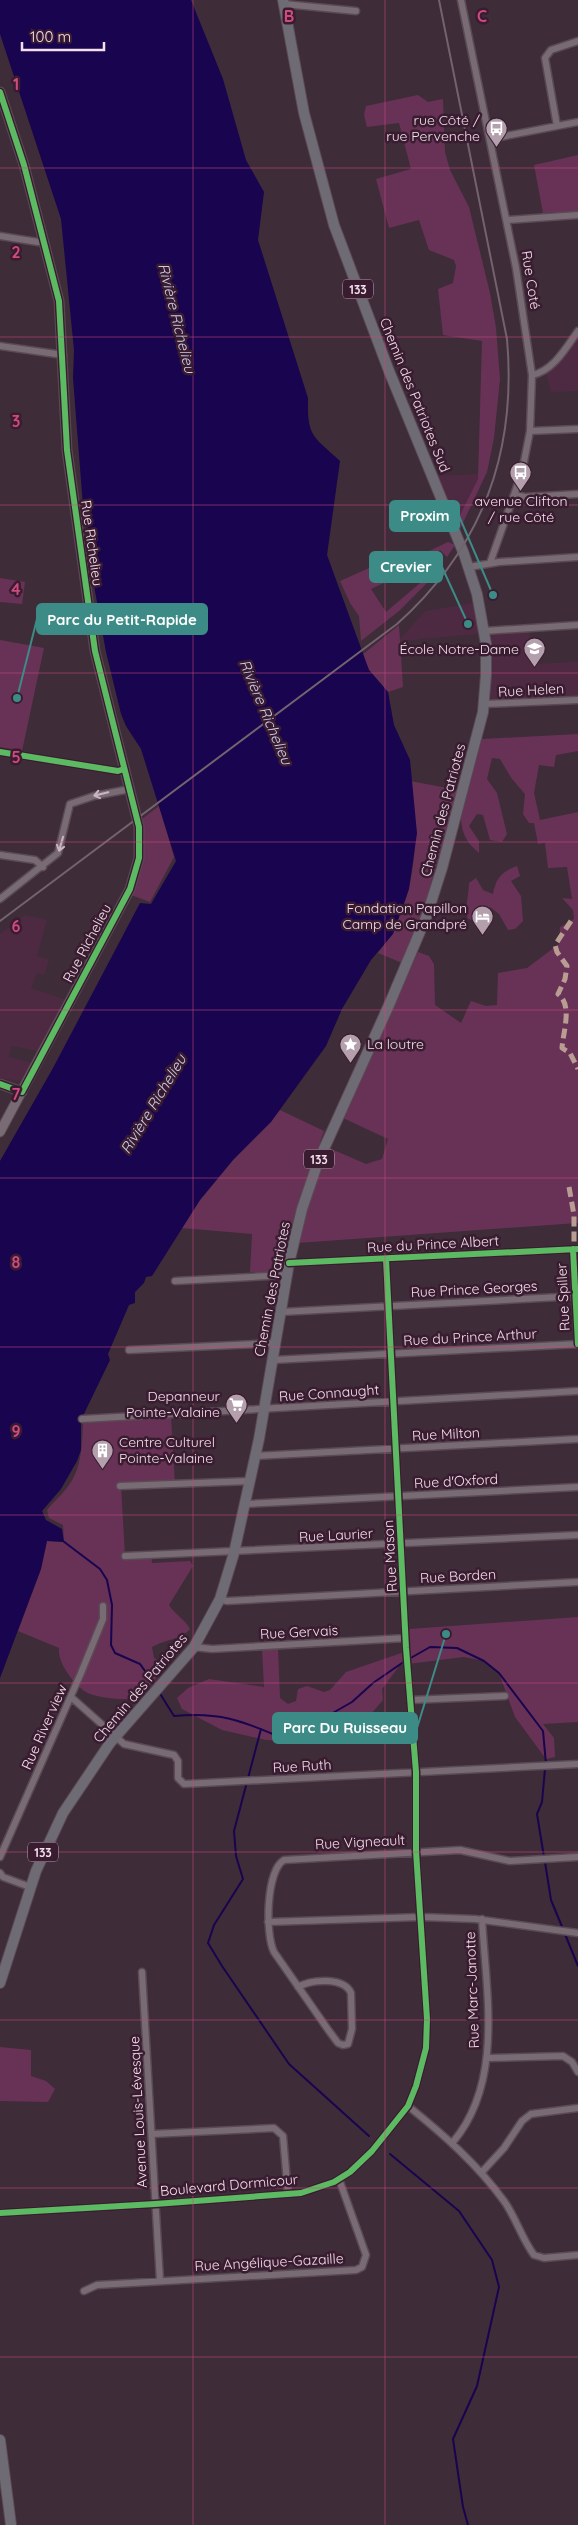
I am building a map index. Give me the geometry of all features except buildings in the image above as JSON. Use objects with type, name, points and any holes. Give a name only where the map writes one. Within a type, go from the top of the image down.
[{"type":"main road","name":"Chemin des Patriotes Sud","points":[[283,2],[304,113],[334,225],[389,370],[469,567]]},
{"type":"main road","name":"Rue Richelieu","points":[[0,92],[44,241],[59,301],[67,450],[85,585],[99,670],[130,788],[140,835],[139,858],[133,881],[0,1132]]},
{"type":"main road","name":"Chemin des Patriotes","points":[[0,1983],[30,1888],[46,1846],[63,1813],[116,1736],[194,1646],[220,1599],[234,1553],[250,1481],[289,1263],[302,1209],[318,1162],[389,1005],[429,910],[472,760],[484,704],[486,660],[484,631],[469,567]]},
{"type":"main road","points":[[0,1084],[22,1092]]},
{"type":"main road","points":[[0,2440],[11,2525]]},
{"type":"street","name":"Rue Coté","points":[[462,0],[507,220],[532,374],[530,431],[522,472],[490,563]]},
{"type":"street","points":[[283,2],[356,11]]},
{"type":"street","points":[[557,126],[545,58],[552,50],[578,41]]},
{"type":"street","points":[[490,139],[578,122]]},
{"type":"street","points":[[507,220],[578,215]]},
{"type":"street","points":[[0,236],[38,242],[44,241]]},
{"type":"street","points":[[532,374],[543,371],[554,362],[578,331]]},
{"type":"street","points":[[0,346],[63,355]]},
{"type":"street","points":[[530,431],[578,429]]},
{"type":"street","points":[[515,495],[525,497],[578,494]]},
{"type":"street","points":[[469,567],[490,563],[578,557]]},
{"type":"street","points":[[484,631],[578,625]]},
{"type":"street","name":"Rue Helen","points":[[484,704],[578,700]]},
{"type":"street","points":[[0,752],[118,771],[124,769]]},
{"type":"street","points":[[0,899],[43,867],[59,851],[70,805],[94,796],[130,788]]},
{"type":"street","points":[[0,855],[35,860],[43,867]]},
{"type":"street","name":"Rue du Prince Albert","points":[[289,1263],[575,1249]]},
{"type":"street","name":"Rue Spiller","points":[[575,1249],[578,1344]]},
{"type":"street","name":"Rue Mason","points":[[386,1259],[406,1641],[416,1772],[416,1851]]},
{"type":"street","points":[[175,1281],[287,1275]]},
{"type":"street","name":"Rue Prince Georges","points":[[281,1312],[577,1296]]},
{"type":"street","points":[[129,1350],[276,1343]]},
{"type":"street","name":"Rue du Prince Arthur","points":[[273,1360],[578,1344]]},
{"type":"street","name":"Rue Connaught","points":[[82,1418],[264,1410],[394,1401],[578,1392]]},
{"type":"street","name":"Rue Milton","points":[[255,1456],[578,1439]]},
{"type":"street","points":[[120,1486],[250,1481]]},
{"type":"street","name":"Rue d'Oxford","points":[[245,1504],[578,1487]]},
{"type":"street","name":"Rue Laurier","points":[[125,1556],[234,1553],[578,1535]]},
{"type":"street","name":"Rue Borden","points":[[220,1599],[226,1601],[578,1582]]},
{"type":"street","name":"Rue Riverview","points":[[0,1857],[103,1620],[103,1606]]},
{"type":"street","name":"Rue Gervais","points":[[194,1646],[212,1649],[406,1641]]},
{"type":"street","points":[[410,1700],[505,1696]]},
{"type":"street","name":"Rue Ruth","points":[[71,1697],[83,1710],[127,1745],[174,1755],[178,1761],[178,1778],[184,1784],[578,1764]]},
{"type":"street","name":"Rue Vigneault","points":[[298,1987],[306,1983],[338,1982],[349,1988],[351,1993],[352,2029],[348,2044],[338,2043],[298,1987],[271,1946],[268,1922],[274,1870],[284,1860],[460,1850],[510,1861],[578,1857]]},
{"type":"street","name":"Boulevard Dormicour","points":[[0,2213],[288,2194],[319,2188],[350,2172],[372,2152],[408,2106],[416,2086],[426,2048],[427,2019],[416,1851]]},
{"type":"street","points":[[0,1873],[3,1877],[30,1888]]},
{"type":"street","points":[[268,1922],[421,1917],[482,1919],[578,1933]]},
{"type":"street","name":"Rue Marc-Janotte","points":[[453,2142],[468,2122],[475,2108],[487,2058],[482,1919]]},
{"type":"street","name":"Avenue Louis-Lévesque","points":[[142,1972],[160,2281]]},
{"type":"street","points":[[487,2058],[563,2056],[572,2062],[578,2072]]},
{"type":"street","points":[[408,2106],[453,2142],[481,2173],[512,2213],[534,2255],[544,2258],[578,2255]]},
{"type":"street","points":[[481,2173],[504,2148],[522,2121],[531,2114],[578,2108]]},
{"type":"street","points":[[152,2134],[274,2128],[283,2136],[288,2194]]},
{"type":"street","name":"Rue Angélique-Gazaille","points":[[84,2290],[97,2285],[356,2270],[362,2267],[366,2255],[339,2179]]},
{"type":"shaded area","points":[[418,95],[428,102],[443,99],[445,152],[450,170],[469,207],[490,293],[496,328],[500,379],[494,438],[487,472],[460,529],[457,521],[478,479],[482,341],[443,335],[438,289],[453,283],[456,266],[454,260],[429,250],[419,220],[389,228],[376,179],[411,169],[399,123],[367,127],[364,115],[366,106]]},
{"type":"shaded area","points":[[578,155],[578,211],[543,213],[534,165]]},
{"type":"shaded area","points":[[578,337],[578,391],[551,392],[546,373],[563,358]]},
{"type":"shaded area","points":[[478,474],[478,479],[457,521],[437,476]]},
{"type":"shaded area","points":[[448,542],[455,545],[447,557],[440,550],[429,562],[371,589],[386,612],[433,572],[437,573],[399,611],[361,641],[359,616],[350,603],[340,581],[405,552],[429,551]]},
{"type":"shaded area","points":[[0,578],[25,582],[22,604],[0,602]]},
{"type":"shaded area","points":[[474,603],[479,634],[400,641],[425,611]]},
{"type":"shaded area","points":[[399,625],[403,687],[388,692],[369,670],[362,655]]},
{"type":"shaded area","name":"École Notre-Dame","points":[[529,631],[532,664],[578,662],[578,697],[491,700],[490,635]]},
{"type":"shaded area","points":[[0,640],[44,648],[22,751],[0,747]]},
{"type":"shaded area","points":[[578,734],[578,751],[556,755],[554,767],[539,765],[534,793],[540,820],[578,812],[578,1223],[298,1243],[307,1206],[329,1148],[366,1164],[382,1159],[388,1139],[343,1118],[418,952],[429,956],[434,964],[435,1005],[461,1023],[471,1001],[486,1006],[497,1005],[498,973],[527,968],[559,944],[560,927],[574,919],[573,910],[562,898],[572,899],[567,867],[548,868],[545,843],[538,844],[534,823],[529,823],[523,814],[525,794],[512,779],[500,759],[492,758],[487,779],[497,793],[507,834],[502,842],[490,840],[483,815],[477,814],[469,826],[479,841],[479,853],[466,837],[462,828],[461,817],[482,739]]},
{"type":"shaded area","points":[[410,781],[458,790],[424,907],[402,963],[378,953],[391,934],[401,914],[408,893],[415,848],[415,825]]},
{"type":"shaded area","points":[[159,806],[174,857],[150,902],[131,895],[143,858],[142,819]]},
{"type":"shaded area","points":[[517,866],[520,876],[511,881],[521,896],[523,921],[515,929],[508,930],[499,914],[490,907],[479,922],[468,919],[469,883],[476,878],[483,890],[493,894],[500,876]]},
{"type":"shaded area","points":[[25,915],[47,920],[37,956],[49,960],[44,975],[37,973],[31,988],[66,1000],[38,1051],[11,1046],[9,1057],[32,1063],[20,1081],[0,1078],[0,934]]},
{"type":"shaded area","points":[[280,1110],[324,1131],[295,1213],[282,1272],[250,1272],[252,1234],[182,1228],[200,1200],[233,1160]]},
{"type":"shaded area","points":[[171,1417],[175,1484],[121,1486],[125,1556],[151,1555],[152,1563],[190,1561],[193,1566],[169,1605],[190,1629],[178,1637],[152,1647],[154,1658],[162,1663],[163,1670],[149,1685],[132,1698],[116,1699],[90,1694],[72,1679],[61,1660],[59,1648],[18,1631],[41,1569],[47,1541],[64,1542],[63,1525],[49,1518],[47,1510],[66,1489],[75,1474],[80,1457],[83,1422]]},
{"type":"shaded area","points":[[578,1617],[578,1722],[543,1724],[554,1738],[555,1757],[546,1759],[515,1717],[499,1673],[484,1661],[464,1657],[400,1665],[382,1689],[383,1700],[364,1722],[342,1730],[329,1730],[306,1742],[266,1740],[222,1730],[182,1709],[177,1698],[188,1688],[209,1679],[264,1687],[262,1649],[278,1648],[280,1698],[288,1704],[296,1701],[298,1689],[307,1686],[324,1692],[330,1690],[346,1672],[410,1650],[409,1629]]},
{"type":"shaded area","points":[[0,2047],[31,2050],[31,2076],[46,2081],[55,2089],[48,2102],[0,2101]]},
{"type":"water","name":"Rivière Richelieu","points":[[0,0],[191,0],[223,79],[246,160],[264,192],[258,240],[308,398],[311,428],[318,440],[340,461],[327,555],[369,670],[388,692],[394,725],[410,760],[417,833],[409,889],[393,934],[371,960],[342,1009],[326,1046],[271,1122],[233,1160],[200,1200],[152,1276],[146,1277],[144,1283],[135,1292],[135,1303],[129,1305],[108,1354],[110,1360],[81,1420],[81,1450],[77,1461],[61,1489],[42,1511],[46,1520],[62,1529],[64,1542],[47,1541],[41,1569],[0,1678],[0,1161],[53,1068],[140,903],[151,904],[176,861],[141,749],[126,726],[121,714],[106,652],[93,580],[91,542],[83,506],[73,378],[74,350],[61,219],[0,34]]},
{"type":"waterway","points":[[63,1541],[100,1569],[107,1580],[112,1605],[111,1645],[115,1653],[140,1664],[155,1685]]},
{"type":"waterway","points":[[409,1659],[430,1647],[457,1648],[484,1661],[499,1673],[543,1731],[546,1764]]},
{"type":"waterway","points":[[159,1692],[174,1716],[217,1716],[254,1726],[282,1738],[289,1738],[352,1702],[373,1683],[405,1661]]},
{"type":"waterway","points":[[261,1729],[234,1831],[236,1856],[243,1879],[214,1925],[208,1943],[289,2064],[369,2136]]},
{"type":"waterway","points":[[544,1857],[537,1814],[542,1802],[545,1769]]},
{"type":"waterway","points":[[545,1862],[551,1900],[563,1929]]},
{"type":"waterway","points":[[565,1934],[578,1966]]},
{"type":"waterway","points":[[390,2154],[459,2211],[492,2260],[499,2287],[477,2386],[453,2439],[463,2507],[468,2525]]},
{"type":"railway","points":[[0,921],[397,624],[427,595],[451,563],[472,530],[488,495],[499,459],[506,421],[509,381],[507,339],[439,0]]},
{"type":"marked path","points":[[571,921],[555,945],[557,952],[567,966],[565,979],[558,994],[563,999],[566,1012],[562,1048],[570,1053],[578,1069]]},
{"type":"marked path","points":[[569,1187],[574,1215],[574,1247]]},
{"type":"cycle path","points":[[0,92],[24,165],[59,301],[67,450],[95,651],[139,827],[139,858],[130,889],[22,1092],[0,1084]]},
{"type":"cycle path","points":[[0,752],[118,771],[124,769]]},
{"type":"cycle path","points":[[573,1249],[578,1344]]},
{"type":"cycle path","points":[[289,1263],[578,1249]]},
{"type":"cycle path","points":[[0,2213],[301,2193],[334,2182],[350,2172],[372,2151],[408,2106],[416,2086],[426,2048],[427,2019],[416,1851],[416,1772],[406,1648],[386,1259]]},
{"type":"place","name":"rue Côté / rue Pervenche","points":[[496,147]]},
{"type":"place","name":"avenue Clifton / rue Côté","points":[[521,492]]},
{"type":"place","name":"Proxim","points":[[493,595]]},
{"type":"place","name":"Crevier","points":[[468,624]]},
{"type":"place","name":"École Notre-Dame","points":[[535,668]]},
{"type":"place","name":"Parc du Petit-Rapide","points":[[17,698]]},
{"type":"place","name":"Fondation Papillon Camp de Grandpré","points":[[483,935]]},
{"type":"place","name":"La loutre","points":[[351,1063]]},
{"type":"place","name":"Depanneur Pointe-Valaine","points":[[236,1423]]},
{"type":"place","name":"Centre Culturel Pointe-Valaine","points":[[103,1469]]},
{"type":"place","name":"Parc Du Ruisseau","points":[[446,1634]]}]
